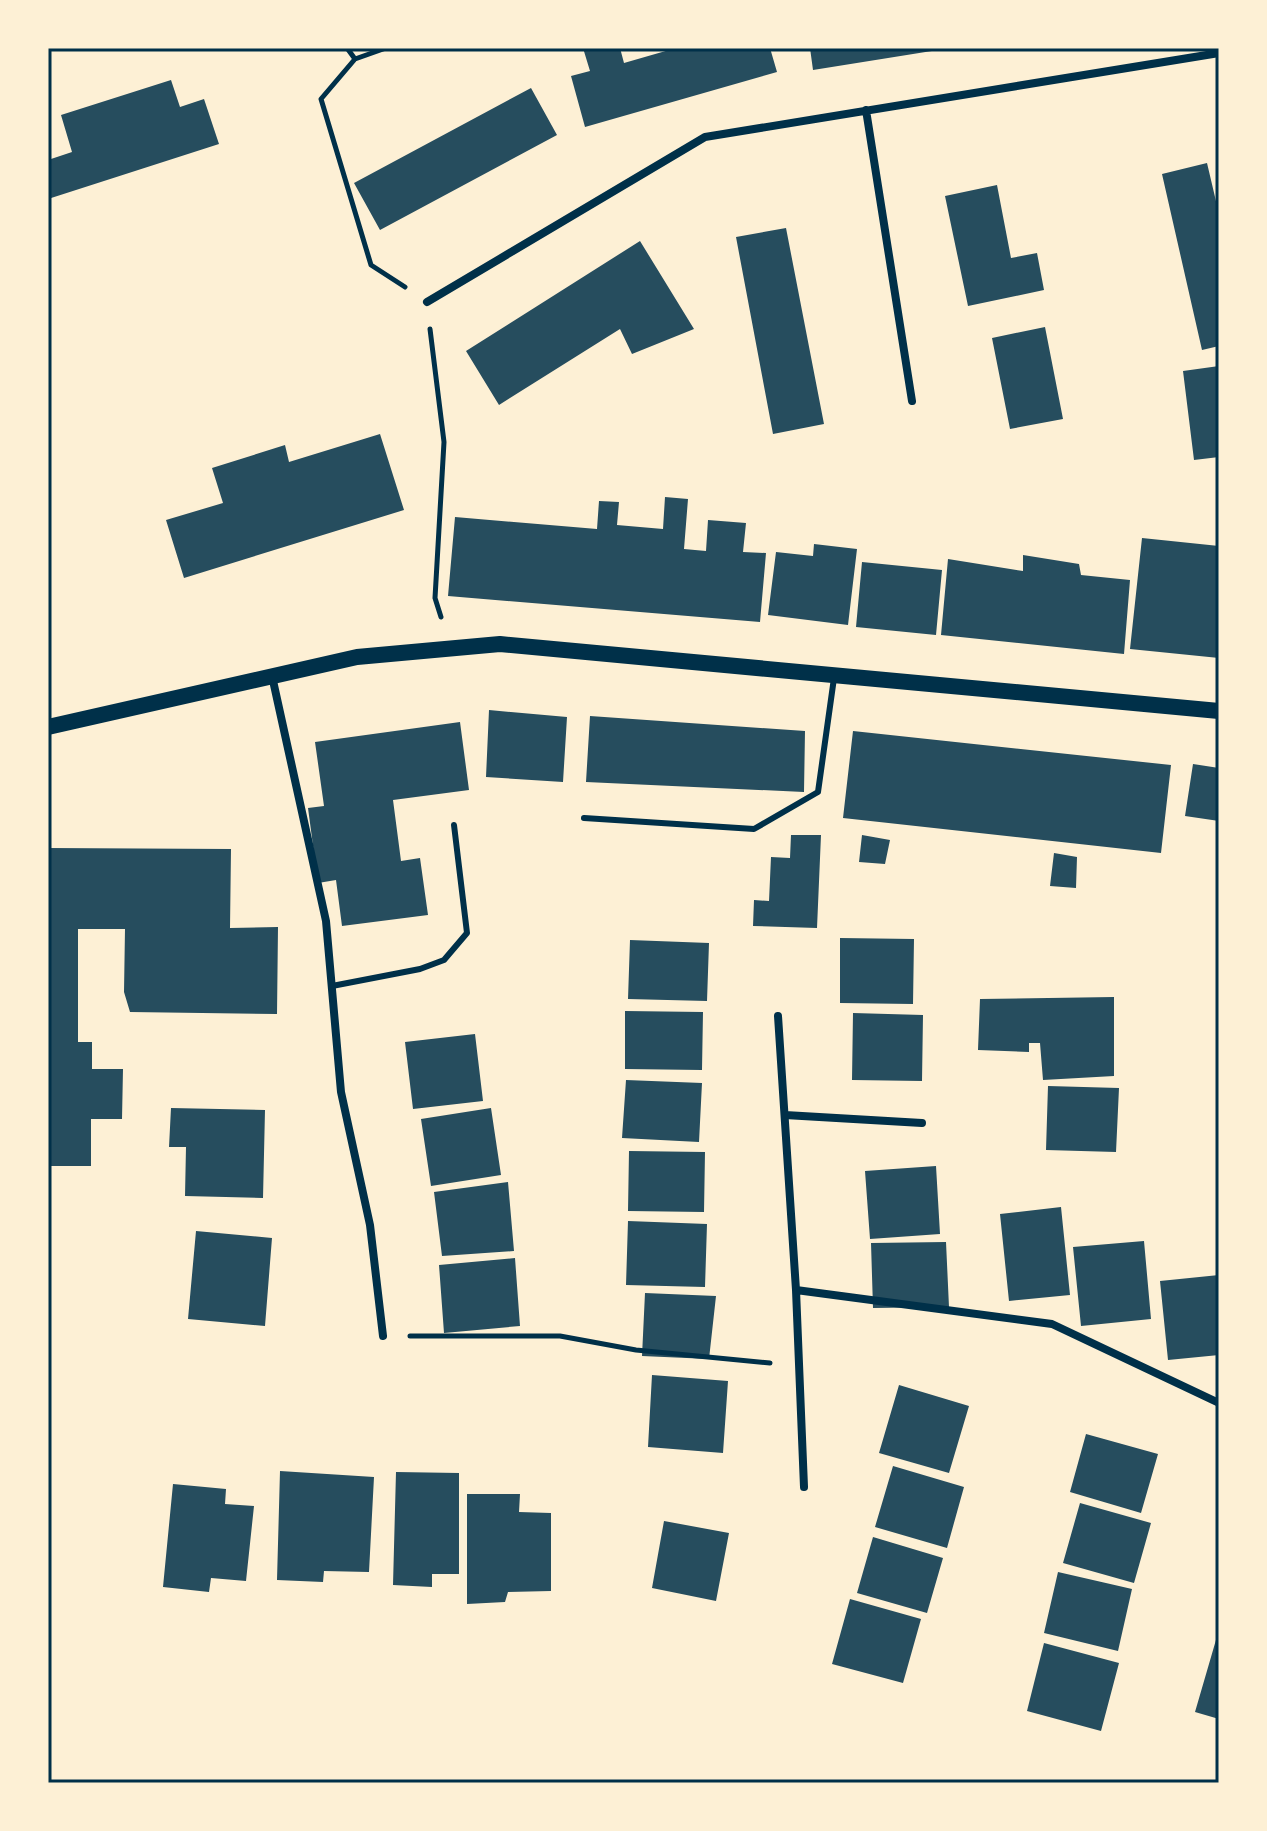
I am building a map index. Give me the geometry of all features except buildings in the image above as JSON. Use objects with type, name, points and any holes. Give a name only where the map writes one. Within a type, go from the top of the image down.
[{"type":"main road","points":[[48,727],[357,657],[500,644],[1219,711]]},
{"type":"street","points":[[427,302],[705,137],[1219,53]]},
{"type":"street","points":[[866,110],[912,401]]},
{"type":"street","points":[[272,676],[326,921],[341,1092],[370,1225],[383,1336]]},
{"type":"street","points":[[778,1016],[796,1290],[804,1487]]},
{"type":"street","points":[[785,1115],[922,1123]]},
{"type":"street","points":[[796,1290],[1052,1324],[1219,1403]]},
{"type":"lane","points":[[584,818],[754,829],[818,792],[835,674]]},
{"type":"lane","points":[[332,986],[420,969],[444,960],[458,946],[467,933],[454,825]]},
{"type":"path","points":[[347,48],[355,59]]},
{"type":"path","points":[[386,48],[355,59],[321,99],[371,265],[427,302],[444,442],[435,598],[450,649]]},
{"type":"path","points":[[383,1336],[560,1336],[636,1350],[799,1365]]}]
